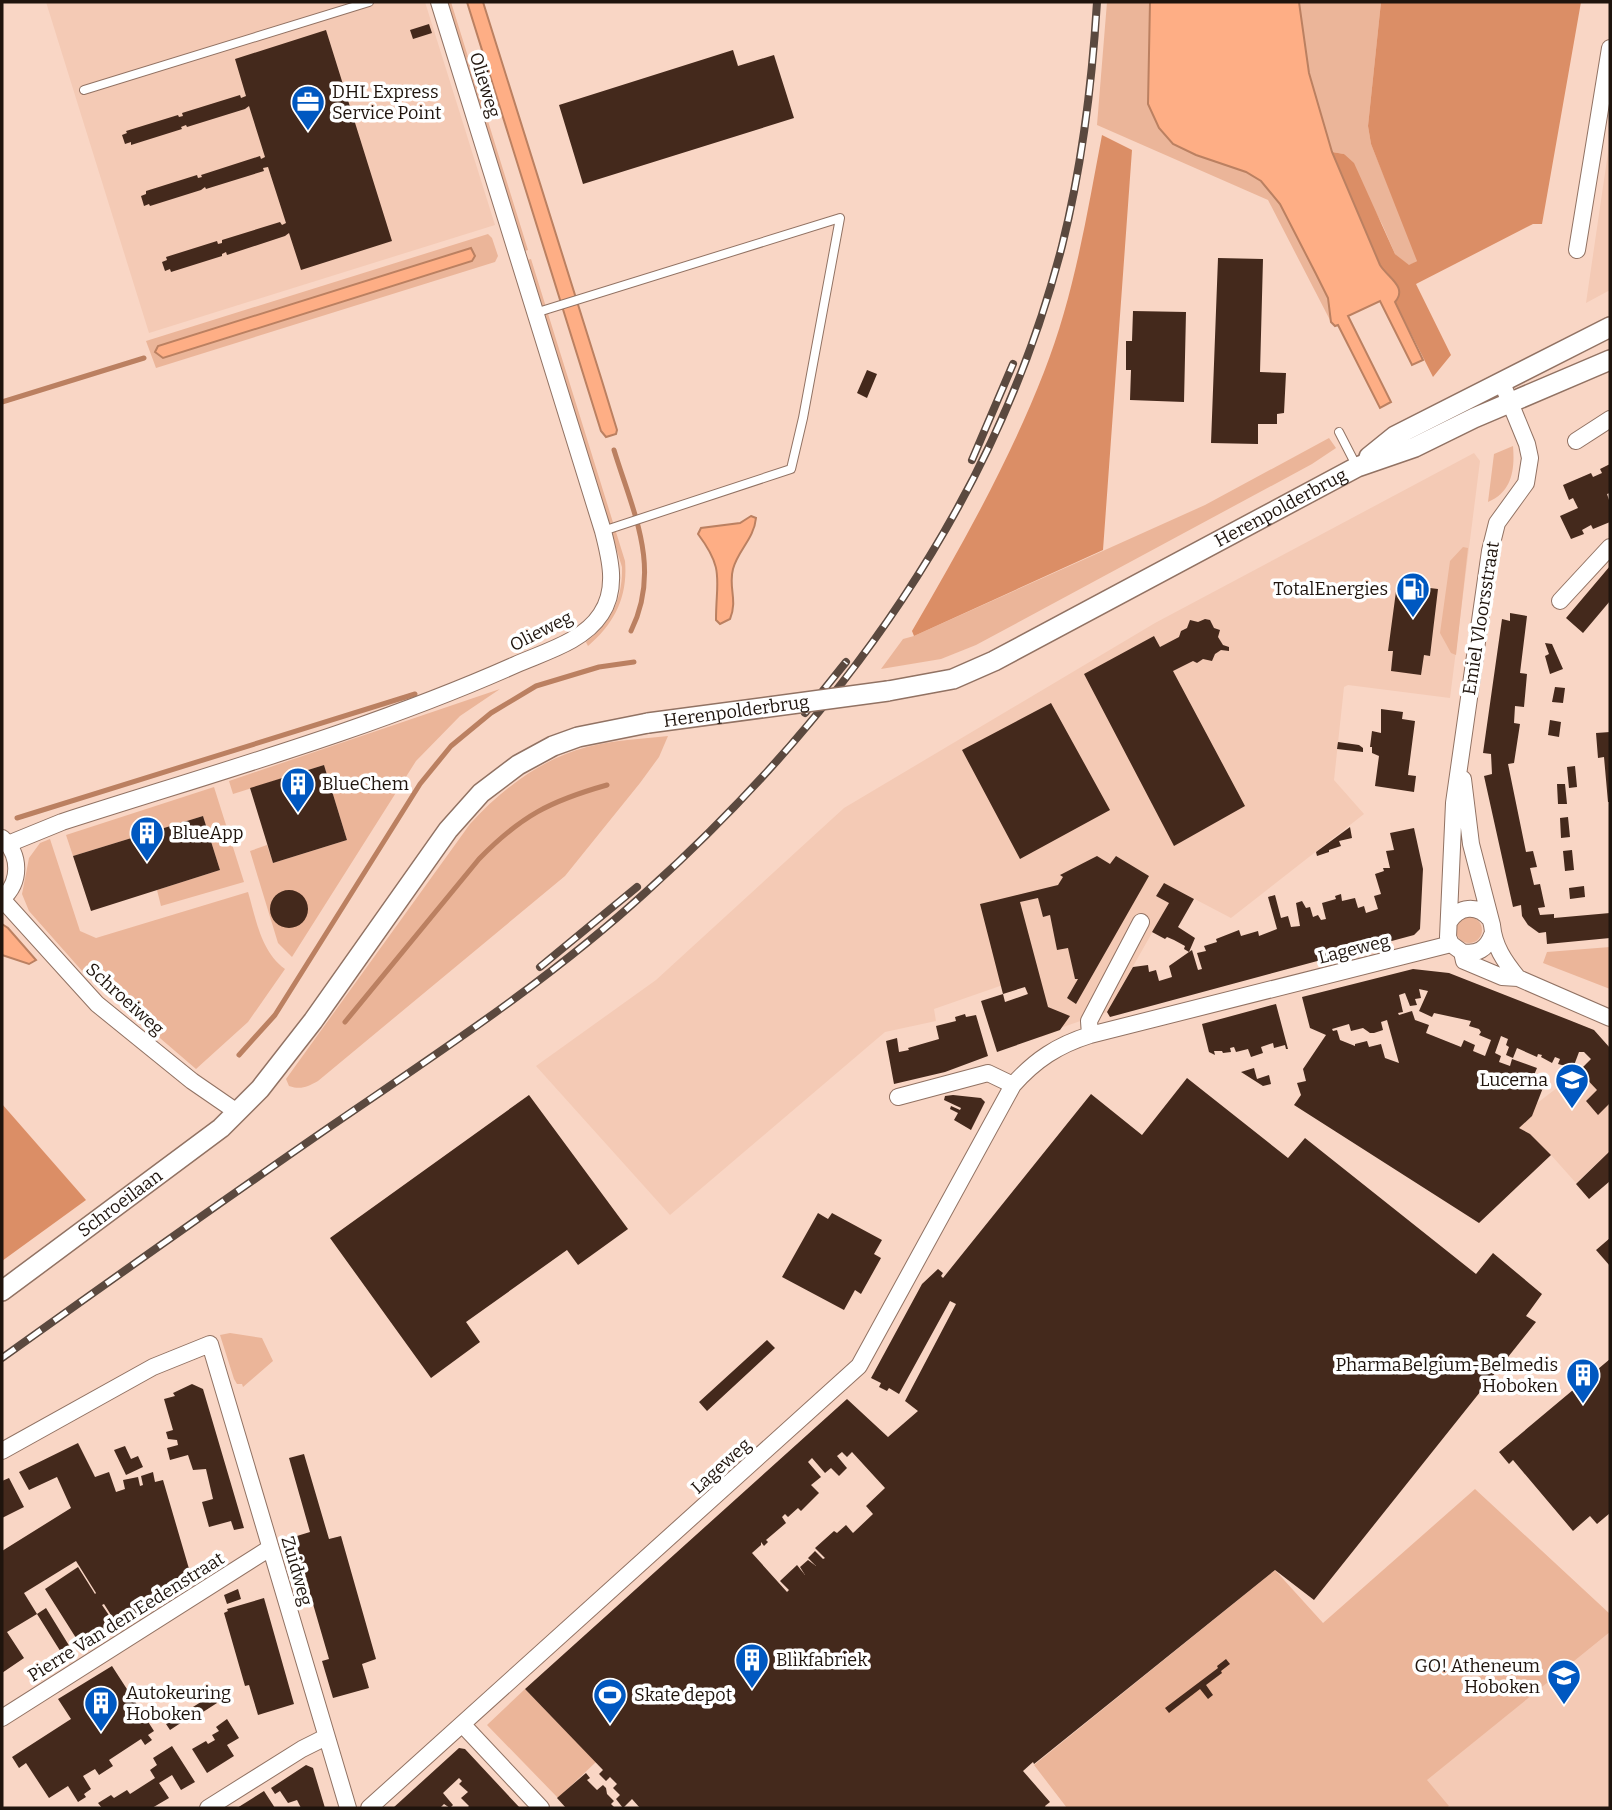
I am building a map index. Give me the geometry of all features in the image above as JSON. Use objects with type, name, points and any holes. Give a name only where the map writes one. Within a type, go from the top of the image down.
[{"type":"street","name":"Olieweg","points":[[5,841],[412,709],[568,642],[601,614],[608,598],[611,579],[610,560],[603,531],[439,2]]},
{"type":"street","points":[[1577,250],[1610,48]]},
{"type":"street","points":[[1502,383],[1610,327]]},
{"type":"street","points":[[1510,402],[1610,360]]},
{"type":"street","name":"Emiel Vloorsstraat","points":[[1502,383],[1527,444],[1529,471],[1526,483],[1497,523],[1490,551],[1461,743],[1461,763],[1471,844],[1491,927],[1503,960],[1518,978]]},
{"type":"street","name":"Herenpolderbrug","points":[[1357,467],[1395,436],[1502,383]]},
{"type":"street","name":"Herenpolderbrug","points":[[237,1112],[260,1088],[313,1021],[448,830],[481,793],[518,765],[553,746],[578,737],[648,723],[888,691],[953,679],[994,662],[1357,467],[1415,447],[1510,402]]},
{"type":"street","points":[[1576,441],[1609,424]]},
{"type":"street","points":[[1560,601],[1610,547]]},
{"type":"street","name":"Emiel Vloorsstraat","points":[[1457,948],[1447,930],[1451,841],[1461,763]]},
{"type":"street","points":[[2,899],[15,882],[17,869],[15,856],[5,841]]},
{"type":"street","name":"Schroeiweg","points":[[2,899],[97,1004],[192,1081],[237,1112]]},
{"type":"street","points":[[1449,922],[1459,911],[1469,908],[1481,911],[1491,927],[1488,944],[1479,952],[1457,948]]},
{"type":"street","points":[[1090,1035],[1090,1021],[1141,922]]},
{"type":"street","points":[[1457,948],[1464,961],[1502,976],[1518,978],[1610,1018]]},
{"type":"street","name":"Lageweg","points":[[369,1808],[859,1366],[1013,1085],[1041,1057],[1069,1041],[1090,1035],[1457,948]]},
{"type":"street","points":[[898,1097],[989,1073],[1013,1085]]},
{"type":"street","name":"Schroeilaan","points":[[2,1291],[221,1128],[237,1112]]},
{"type":"street","name":"Zuidweg","points":[[2,1451],[153,1367],[210,1344],[348,1808]]},
{"type":"street","name":"Pierre Van den Eedenstraat","points":[[2,1718],[270,1548]]},
{"type":"street","points":[[463,1725],[541,1808]]},
{"type":"street","points":[[208,1808],[326,1737]]},
{"type":"lane","points":[[84,90],[369,2]]},
{"type":"lane","points":[[535,313],[839,218],[803,418],[791,469],[603,531]]},
{"type":"lane","points":[[1339,432],[1357,467]]},
{"type":"shaded area","points":[[46,2],[425,2],[495,225],[149,333]]},
{"type":"shaded area","points":[[447,2],[451,2],[528,250],[525,251]]},
{"type":"shaded area","points":[[467,2],[483,2],[602,381],[616,434],[606,437],[601,431]]},
{"type":"shaded area","points":[[1107,2],[1163,2],[1277,179],[1348,316],[1335,326],[1268,200],[1097,125]]},
{"type":"shaded area","points":[[1150,2],[1299,2],[1309,73],[1332,152],[1380,265],[1398,287],[1395,302],[1423,360],[1412,365],[1380,301],[1348,316],[1391,402],[1380,408],[1338,325],[1335,326],[1331,322],[1328,298],[1280,204],[1261,181],[1246,172],[1173,144],[1159,128],[1148,104]]},
{"type":"shaded area","points":[[1299,2],[1381,2],[1368,126],[1371,144],[1418,260],[1409,266],[1395,254],[1344,154],[1332,152],[1309,73]]},
{"type":"shaded area","points":[[1381,2],[1581,2],[1542,224],[1533,224],[1416,284],[1451,355],[1433,377],[1395,302],[1332,152],[1344,154],[1354,163],[1395,254],[1409,265],[1417,261],[1371,144],[1368,126]]},
{"type":"shaded area","points":[[1102,135],[1132,150],[1103,550],[914,636],[912,631],[1000,471],[1044,372],[1072,284]]},
{"type":"shaded area","points":[[1610,139],[1610,290],[1586,303]]},
{"type":"shaded area","points":[[488,234],[498,256],[495,262],[156,368],[146,341]]},
{"type":"shaded area","points":[[471,248],[475,256],[472,261],[163,358],[155,352],[158,346]]},
{"type":"shaded area","points":[[531,259],[625,561],[624,586],[618,608],[606,628],[588,646],[586,642],[609,619],[618,600],[622,567],[527,260]]},
{"type":"shaded area","points":[[1329,438],[1336,448],[1312,464],[976,645],[941,659],[881,669],[903,639],[1205,505]]},
{"type":"shaded area","points":[[1513,446],[1512,472],[1507,486],[1488,502],[1494,454]]},
{"type":"shaded area","points":[[1474,453],[1480,461],[1450,698],[1348,685],[1344,687],[1334,780],[1364,814],[1231,918],[1164,883],[1156,896],[1169,903],[1107,1012],[1041,1037],[1025,987],[1000,986],[934,1009],[936,1021],[885,1032],[670,1215],[536,1066],[656,980],[844,808],[1155,623]]},
{"type":"shaded area","points":[[751,516],[756,518],[755,525],[733,569],[730,619],[720,624],[716,620],[716,566],[698,534],[701,528],[740,523]]},
{"type":"shaded area","points":[[1463,547],[1468,548],[1456,655],[1451,653],[1440,633],[1450,561]]},
{"type":"shaded area","points":[[500,689],[460,716],[416,761],[292,957],[278,943],[250,851],[267,845],[273,863],[347,840],[324,765],[233,794],[229,781]]},
{"type":"shaded area","points":[[668,736],[659,757],[640,783],[565,876],[318,1081],[304,1087],[289,1086],[286,1079],[470,824],[495,799],[538,767],[570,752],[607,743]]},
{"type":"shaded area","points":[[214,787],[244,882],[161,906],[157,890],[220,870],[203,816],[73,856],[66,835]]},
{"type":"shaded area","points":[[50,839],[80,931],[96,938],[248,892],[265,944],[270,954],[285,969],[248,1022],[196,1069],[83,972],[29,911],[22,894],[29,858],[40,843]]},
{"type":"shaded area","points":[[1469,917],[1478,921],[1482,930],[1478,939],[1469,943],[1460,939],[1456,930],[1460,921]]},
{"type":"shaded area","points":[[2,924],[36,960],[29,964],[2,955]]},
{"type":"shaded area","points":[[1610,947],[1610,989],[1543,963],[1547,952]]},
{"type":"shaded area","name":"Lucerna","points":[[1607,1044],[1610,1048],[1610,1151],[1576,1183],[1551,1155],[1519,1128],[1536,1104],[1579,1071]]},
{"type":"shaded area","points":[[2,1104],[86,1200],[2,1261]]},
{"type":"shaded area","points":[[230,1333],[262,1338],[273,1361],[243,1387],[234,1379],[220,1335]]},
{"type":"shaded area","points":[[1475,1489],[1610,1614],[1610,1632],[1427,1780],[1449,1806],[1447,1808],[1067,1808],[1034,1765],[1275,1570],[1323,1623]]},
{"type":"shaded area","name":"GO! Atheneum Hoboken","points":[[1610,1632],[1610,1808],[1450,1808],[1426,1780]]},
{"type":"shaded area","points":[[525,1689],[596,1762],[558,1798],[487,1725]]},
{"type":"building","points":[[429,24],[432,33],[413,39],[410,30]]},
{"type":"building","name":"DHL Express Service Point","points":[[326,30],[392,241],[301,270],[289,233],[227,255],[226,252],[222,256],[171,272],[170,269],[165,271],[162,262],[167,260],[166,257],[217,241],[218,244],[222,243],[222,240],[280,222],[282,225],[286,223],[268,167],[263,168],[264,171],[144,206],[141,196],[146,194],[146,191],[197,175],[198,178],[202,177],[201,175],[260,156],[261,159],[265,157],[249,106],[131,145],[131,142],[125,144],[122,135],[127,133],[126,131],[178,115],[183,116],[182,113],[240,95],[241,98],[246,96],[235,59]]},
{"type":"building","points":[[733,50],[738,66],[774,55],[794,118],[583,184],[559,105]]},
{"type":"building","points":[[1218,258],[1263,259],[1260,372],[1286,373],[1284,413],[1277,414],[1277,424],[1258,424],[1258,444],[1211,443]]},
{"type":"building","points":[[1133,311],[1186,312],[1184,402],[1130,400],[1131,370],[1126,370],[1126,341],[1132,341]]},
{"type":"building","points":[[867,370],[877,374],[867,398],[857,393]]},
{"type":"building","points":[[1610,464],[1610,493],[1607,494],[1610,522],[1593,529],[1591,525],[1582,530],[1584,534],[1571,539],[1560,516],[1578,508],[1573,498],[1569,500],[1563,485],[1591,473],[1593,477],[1602,473],[1600,469]]},
{"type":"building","points":[[1610,566],[1610,601],[1583,633],[1566,618]]},
{"type":"building","name":"TotalEnergies","points":[[1397,584],[1438,589],[1430,656],[1424,655],[1421,675],[1391,671],[1393,651],[1388,651]]},
{"type":"building","points":[[1510,613],[1527,616],[1520,673],[1527,674],[1524,707],[1515,706],[1514,723],[1520,724],[1514,763],[1508,764],[1526,852],[1533,851],[1537,867],[1530,868],[1534,885],[1540,884],[1545,907],[1538,908],[1540,915],[1554,914],[1554,918],[1610,913],[1610,938],[1547,944],[1546,932],[1539,933],[1528,925],[1522,916],[1521,905],[1513,907],[1484,776],[1492,774],[1491,754],[1483,753],[1502,619],[1510,621]]},
{"type":"building","points":[[1190,620],[1198,622],[1210,620],[1214,628],[1220,630],[1218,637],[1223,645],[1229,647],[1229,651],[1221,650],[1215,654],[1212,661],[1193,661],[1173,671],[1245,806],[1174,846],[1084,674],[1154,636],[1160,647],[1179,637]]},
{"type":"building","points":[[1545,643],[1552,644],[1563,669],[1550,674],[1545,656],[1549,654]]},
{"type":"building","points":[[1555,687],[1565,688],[1563,703],[1552,702]]},
{"type":"building","points":[[1051,703],[1110,810],[1020,859],[962,750]]},
{"type":"building","points":[[1381,709],[1403,712],[1402,719],[1415,721],[1408,775],[1416,776],[1414,792],[1375,786],[1379,756],[1372,753],[1370,747],[1372,731],[1381,733]]},
{"type":"building","points":[[1550,720],[1561,722],[1559,737],[1548,735]]},
{"type":"building","points":[[1610,732],[1608,802],[1604,757],[1598,758],[1596,733]]},
{"type":"building","points":[[1338,742],[1359,745],[1363,752],[1337,749]]},
{"type":"building","name":"BlueChem","points":[[324,765],[347,840],[273,863],[250,788]]},
{"type":"building","points":[[1575,766],[1577,787],[1569,788],[1567,767]]},
{"type":"building","points":[[1557,784],[1565,784],[1567,804],[1558,804]]},
{"type":"building","name":"BlueApp","points":[[203,816],[220,870],[91,911],[73,856]]},
{"type":"building","points":[[1568,817],[1570,837],[1561,838],[1560,818]]},
{"type":"building","points":[[1350,827],[1352,838],[1339,841],[1341,846],[1317,856],[1316,852]]},
{"type":"building","points":[[1414,828],[1423,869],[1420,929],[1414,935],[1110,1017],[1107,1012],[1133,967],[1148,965],[1149,972],[1156,970],[1159,981],[1172,977],[1169,966],[1192,950],[1198,970],[1202,969],[1197,953],[1206,951],[1204,946],[1217,942],[1216,939],[1239,930],[1241,936],[1258,931],[1259,936],[1277,929],[1268,897],[1275,895],[1281,918],[1288,916],[1291,927],[1300,926],[1296,903],[1302,901],[1306,908],[1310,907],[1313,917],[1318,915],[1321,920],[1326,919],[1322,903],[1336,899],[1335,896],[1341,894],[1342,901],[1355,898],[1358,908],[1364,906],[1366,913],[1378,909],[1374,896],[1381,894],[1375,874],[1384,871],[1383,868],[1390,868],[1386,851],[1394,850],[1390,833]]},
{"type":"building","points":[[1572,850],[1574,870],[1565,871],[1563,851]]},
{"type":"building","points":[[1097,856],[1110,864],[1116,856],[1149,876],[1076,1004],[1067,998],[1078,979],[1075,979],[1068,948],[1057,950],[1050,915],[1043,917],[1038,898],[1020,902],[1048,1007],[1070,1016],[1060,1030],[997,1052],[981,1001],[1003,994],[980,904],[1058,885],[1063,877],[1060,875]],"holes":[[[1025,987],[1028,994],[1005,1002],[1003,994]]]},
{"type":"building","points":[[1164,883],[1194,899],[1178,927],[1195,938],[1189,952],[1184,949],[1185,946],[1174,940],[1167,937],[1165,939],[1152,932],[1169,903],[1156,896]]},
{"type":"building","points":[[1584,886],[1585,897],[1570,899],[1569,888]]},
{"type":"building","points":[[289,890],[302,896],[308,909],[302,922],[289,928],[276,922],[270,909],[276,896]]},
{"type":"building","points":[[1413,969],[1449,973],[1594,1030],[1610,1048],[1610,1103],[1598,1115],[1586,1101],[1597,1090],[1579,1071],[1591,1059],[1584,1052],[1579,1052],[1573,1068],[1558,1064],[1560,1059],[1555,1057],[1552,1063],[1541,1057],[1542,1055],[1538,1054],[1537,1057],[1517,1048],[1513,1058],[1506,1055],[1508,1039],[1501,1036],[1495,1053],[1501,1056],[1499,1062],[1510,1066],[1512,1059],[1537,1068],[1534,1075],[1546,1080],[1532,1116],[1519,1128],[1530,1134],[1551,1155],[1479,1223],[1294,1105],[1301,1095],[1297,1083],[1306,1081],[1303,1069],[1326,1035],[1310,1028],[1302,997]],"holes":[[[1419,989],[1428,991],[1419,1011],[1432,1017],[1434,1013],[1471,1021],[1469,1026],[1479,1029],[1479,1035],[1491,1040],[1485,1056],[1473,1051],[1475,1045],[1464,1040],[1461,1047],[1426,1033],[1429,1025],[1415,1020],[1412,1011],[1399,1015],[1398,1013],[1403,1012],[1399,995],[1405,993],[1410,1006],[1417,1005],[1415,999],[1421,998]],[[1387,1020],[1399,1063],[1385,1058],[1381,1044],[1369,1047],[1367,1041],[1355,1046],[1340,1040],[1337,1030],[1332,1029],[1349,1024],[1351,1031],[1363,1028],[1374,1033],[1383,1030],[1381,1022]]]},
{"type":"building","points":[[1276,1004],[1288,1049],[1285,1045],[1274,1048],[1273,1043],[1261,1047],[1263,1053],[1251,1057],[1248,1049],[1236,1052],[1234,1047],[1230,1048],[1231,1052],[1214,1051],[1215,1055],[1209,1052],[1202,1024]]},
{"type":"building","points":[[965,1014],[966,1017],[976,1015],[988,1056],[945,1072],[894,1084],[886,1041],[897,1038],[899,1052],[909,1050],[908,1048],[939,1039],[936,1026],[956,1021],[955,1017]]},
{"type":"building","points":[[1254,1068],[1257,1079],[1269,1075],[1271,1084],[1263,1086],[1241,1072]]},
{"type":"building","points":[[1187,1078],[1288,1158],[1305,1138],[1476,1274],[1493,1253],[1542,1294],[1526,1316],[1536,1322],[1314,1600],[1275,1570],[1023,1771],[1050,1802],[1046,1808],[640,1808],[632,1799],[623,1808],[616,1799],[620,1795],[613,1788],[617,1784],[610,1777],[606,1781],[599,1774],[603,1770],[525,1689],[847,1399],[888,1437],[918,1411],[905,1401],[956,1304],[950,1301],[899,1394],[889,1388],[887,1391],[879,1387],[881,1383],[871,1378],[922,1284],[938,1269],[943,1273],[943,1278],[1091,1094],[1142,1135]],"holes":[[[842,1452],[847,1457],[852,1452],[885,1488],[866,1506],[873,1514],[853,1533],[846,1525],[837,1533],[834,1531],[815,1548],[825,1558],[815,1551],[808,1558],[816,1566],[808,1560],[800,1567],[805,1575],[797,1565],[780,1581],[789,1590],[787,1592],[752,1553],[761,1542],[764,1546],[768,1542],[766,1540],[786,1523],[782,1517],[785,1514],[788,1517],[798,1508],[801,1511],[819,1493],[811,1485],[821,1477],[808,1462],[812,1458],[825,1473],[831,1468],[839,1476],[847,1468],[837,1456]]]},
{"type":"building","points":[[529,1095],[628,1229],[578,1265],[567,1250],[466,1322],[480,1342],[431,1378],[330,1238]]},
{"type":"building","points":[[945,1096],[981,1098],[985,1102],[971,1130],[954,1120],[958,1113],[950,1109],[951,1106],[960,1110],[961,1108],[944,1100]]},
{"type":"building","points":[[1610,1151],[1610,1181],[1589,1199],[1576,1184]]},
{"type":"building","points":[[818,1213],[828,1219],[832,1213],[882,1240],[874,1254],[881,1258],[861,1294],[855,1290],[844,1310],[782,1277]]},
{"type":"building","points":[[1610,1238],[1610,1266],[1596,1250]]},
{"type":"building","points":[[767,1340],[775,1348],[707,1411],[699,1402]]},
{"type":"building","name":"PharmaBelgium-Belmedis Hoboken","points":[[1610,1359],[1610,1513],[1597,1524],[1590,1516],[1573,1531],[1513,1460],[1509,1464],[1499,1452]]},
{"type":"building","points":[[192,1384],[203,1389],[244,1528],[234,1530],[231,1521],[209,1527],[202,1502],[213,1499],[206,1469],[193,1470],[188,1455],[170,1460],[167,1448],[178,1445],[177,1440],[168,1439],[166,1432],[173,1430],[164,1399],[175,1396],[173,1393]]},
{"type":"building","points":[[78,1443],[95,1477],[109,1472],[116,1492],[125,1489],[123,1480],[138,1477],[140,1486],[143,1485],[141,1476],[153,1472],[155,1482],[163,1480],[192,1579],[118,1626],[104,1604],[102,1605],[117,1627],[83,1649],[45,1589],[78,1567],[95,1594],[76,1561],[24,1593],[37,1614],[7,1632],[24,1658],[2,1673],[2,1551],[71,1508],[57,1477],[29,1490],[19,1472]]},
{"type":"building","points":[[125,1446],[131,1459],[138,1456],[143,1467],[126,1475],[114,1450]]},
{"type":"building","points":[[304,1454],[329,1539],[341,1536],[376,1659],[362,1664],[369,1688],[333,1698],[322,1661],[329,1659],[297,1549],[290,1551],[287,1539],[310,1532],[289,1458]]},
{"type":"building","points":[[9,1478],[24,1507],[2,1518],[2,1481]]},
{"type":"building","points":[[238,1589],[241,1599],[227,1604],[224,1595]]},
{"type":"building","points":[[264,1598],[294,1704],[258,1715],[249,1685],[245,1686],[224,1613],[227,1609]]},
{"type":"building","points":[[46,1608],[73,1652],[64,1657],[37,1614]]},
{"type":"building","points":[[1226,1659],[1230,1664],[1206,1685],[1213,1695],[1208,1699],[1200,1689],[1169,1713],[1165,1708]]},
{"type":"building","name":"Autokeuring Hoboken","points":[[112,1666],[154,1731],[148,1735],[152,1740],[145,1745],[141,1739],[109,1760],[113,1766],[99,1775],[95,1769],[83,1776],[91,1789],[84,1794],[86,1797],[78,1802],[68,1786],[49,1798],[26,1763],[19,1768],[12,1757],[71,1719],[58,1699]]},
{"type":"building","points":[[212,1695],[217,1703],[203,1712],[202,1709],[170,1730],[166,1724]]},
{"type":"building","points":[[227,1719],[239,1738],[227,1745],[234,1756],[207,1773],[192,1749],[206,1741],[208,1744],[215,1740],[212,1735],[219,1731],[216,1727]]},
{"type":"building","points":[[172,1746],[195,1782],[181,1790],[172,1775],[159,1783],[169,1798],[152,1808],[102,1808],[98,1803],[111,1795],[114,1798],[127,1790],[130,1794],[155,1778],[150,1770],[157,1765],[153,1758]]},
{"type":"building","points":[[459,1748],[465,1749],[520,1808],[467,1808],[469,1806],[461,1798],[468,1792],[459,1784],[462,1781],[459,1778],[443,1793],[453,1805],[450,1808],[444,1804],[440,1808],[393,1808]]},
{"type":"building","points":[[306,1765],[313,1768],[325,1808],[301,1808],[297,1800],[288,1803],[280,1791],[275,1794],[271,1788]]},
{"type":"building","points":[[586,1773],[590,1778],[587,1780],[597,1790],[603,1785],[606,1788],[615,1808],[566,1808],[557,1798]]},
{"type":"building","points":[[264,1791],[275,1808],[237,1808],[253,1798]]},
{"type":"waterway","points":[[2,402],[144,358]]},
{"type":"waterway","points":[[614,450],[636,518],[644,562],[640,608],[631,631]]},
{"type":"waterway","points":[[239,1055],[275,1015],[420,784],[451,746],[491,713],[536,686],[599,667],[634,662]]},
{"type":"waterway","points":[[17,818],[415,694]]},
{"type":"waterway","points":[[345,1022],[494,844],[537,812],[569,797],[607,785]]},
{"type":"railway","points":[[2,1358],[493,1014],[572,955],[647,891],[718,824],[784,753],[846,678],[902,599],[953,516],[997,430],[1033,340],[1062,246],[1081,155],[1097,2]]},
{"type":"railway","points":[[972,460],[1013,364]]},
{"type":"railway","points":[[805,713],[846,662]]},
{"type":"railway","points":[[540,967],[637,887]]},
{"type":"place","name":"DHL Express Service Point","points":[[308,132]]},
{"type":"place","name":"TotalEnergies","points":[[1413,619]]},
{"type":"place","name":"BlueChem","points":[[298,814]]},
{"type":"place","name":"BlueApp","points":[[147,863]]},
{"type":"place","name":"Lucerna","points":[[1572,1110]]},
{"type":"place","name":"PharmaBelgium-Belmedis Hoboken","points":[[1583,1405]]},
{"type":"place","name":"Blikfabriek","points":[[752,1690]]},
{"type":"place","name":"GO! Atheneum Hoboken","points":[[1564,1706]]},
{"type":"place","name":"Skate depot","points":[[610,1725]]},
{"type":"place","name":"Autokeuring Hoboken","points":[[101,1733]]}]
